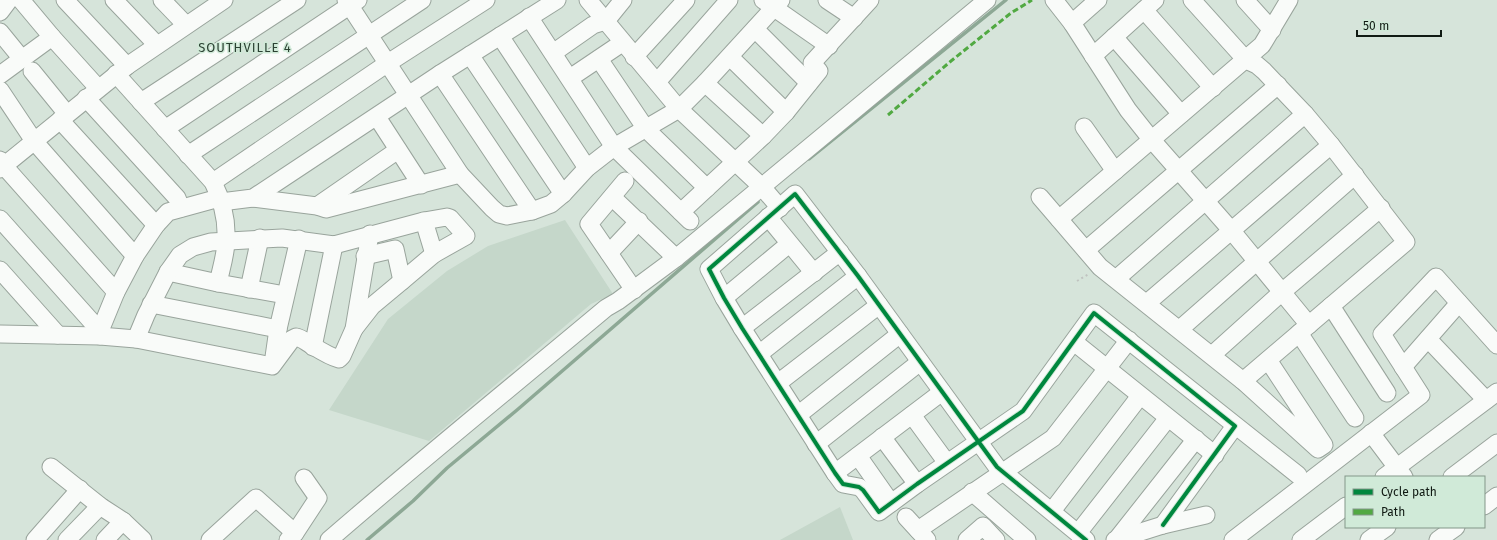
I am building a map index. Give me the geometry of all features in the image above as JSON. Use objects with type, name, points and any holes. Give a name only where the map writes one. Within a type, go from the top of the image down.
[{"type":"street","points":[[0,12],[9,0]]},
{"type":"street","points":[[22,0],[52,37],[92,93],[177,198],[181,208]]},
{"type":"street","points":[[65,0],[122,70],[141,102],[213,182],[220,200],[225,220],[226,241],[218,283]]},
{"type":"street","points":[[114,0],[157,45]]},
{"type":"street","points":[[162,0],[186,25]]},
{"type":"street","points":[[141,102],[296,0]]},
{"type":"street","points":[[188,155],[422,0]]},
{"type":"street","points":[[213,182],[388,63],[486,0]]},
{"type":"street","points":[[253,198],[440,74],[556,0]]},
{"type":"street","points":[[588,0],[622,43],[679,109],[762,187],[789,244],[814,273]]},
{"type":"street","points":[[553,53],[593,25],[606,21],[623,0]]},
{"type":"street","points":[[634,57],[686,0]]},
{"type":"street","points":[[657,82],[729,0]]},
{"type":"street","points":[[827,0],[854,18]]},
{"type":"street","points":[[529,17],[614,147],[686,216],[707,188],[735,163],[786,112],[819,71],[812,63],[870,0]]},
{"type":"street","points":[[329,540],[412,468],[443,445],[606,308],[634,290],[676,258],[987,0]]},
{"type":"street","points":[[1054,0],[1072,23],[1128,110],[1282,292],[1355,418]]},
{"type":"street","points":[[1072,23],[1098,0]]},
{"type":"street","points":[[1192,0],[1246,60],[1264,70],[1305,114],[1355,175],[1406,242],[1243,380]]},
{"type":"street","points":[[1245,0],[1272,30]]},
{"type":"street","points":[[1059,219],[1262,45],[1289,0]]},
{"type":"street","points":[[116,292],[1,165],[34,141],[122,70],[218,2]]},
{"type":"street","points":[[165,129],[351,2],[369,35],[460,174],[499,214],[507,216],[532,211],[551,204],[563,194],[587,168],[614,147],[679,109],[706,83],[755,29],[773,2],[829,46]]},
{"type":"street","points":[[1093,56],[1150,5],[1213,88]]},
{"type":"street","points":[[755,29],[810,83]]},
{"type":"street","points":[[0,32],[27,65],[63,117],[156,225]]},
{"type":"street","points":[[500,36],[587,168]]},
{"type":"street","points":[[0,75],[27,65],[52,37]]},
{"type":"street","points":[[1114,37],[1181,114]]},
{"type":"street","points":[[570,78],[622,43]]},
{"type":"street","points":[[470,55],[563,194]]},
{"type":"street","points":[[730,57],[786,112]]},
{"type":"street","points":[[599,58],[646,129],[707,188]]},
{"type":"street","points":[[440,74],[532,211]]},
{"type":"street","points":[[706,83],[763,136]]},
{"type":"street","points":[[1086,250],[1278,85]]},
{"type":"street","points":[[0,90],[34,141],[135,256]]},
{"type":"street","points":[[1116,279],[1305,114]]},
{"type":"street","points":[[377,117],[421,184]]},
{"type":"street","points":[[1084,126],[1115,171]]},
{"type":"street","points":[[1147,303],[1331,145]]},
{"type":"street","points":[[317,206],[398,150]]},
{"type":"street","points":[[100,334],[116,292],[135,256],[156,225],[168,212],[220,200],[253,198],[330,209],[460,174]]},
{"type":"street","points":[[1180,329],[1355,175]]},
{"type":"street","points":[[625,181],[589,224],[634,290]]},
{"type":"street","points":[[1168,418],[1082,537],[997,467],[978,441],[920,362],[858,276],[796,194],[709,269],[742,328],[835,473],[844,484],[859,487],[864,490],[879,512],[917,484],[978,441],[1023,410],[1094,313],[1298,475]]},
{"type":"street","points":[[612,197],[639,221],[676,258]]},
{"type":"street","points":[[1040,197],[1100,267],[1243,380],[1318,449],[1324,445],[1268,360]]},
{"type":"street","points":[[1212,355],[1282,292],[1381,208]]},
{"type":"street","points":[[136,339],[151,304],[168,272],[180,254],[194,247],[211,242],[260,238],[282,238],[334,245],[370,234],[447,217],[450,218],[466,236],[434,254],[372,306],[354,329],[342,356],[339,359],[296,337],[292,339],[272,366]]},
{"type":"street","points":[[0,219],[100,334]]},
{"type":"street","points":[[424,221],[434,254]]},
{"type":"street","points":[[609,253],[639,221]]},
{"type":"street","points":[[354,329],[365,256],[370,234]]},
{"type":"street","points":[[249,289],[260,238]]},
{"type":"street","points":[[272,366],[285,295],[299,240]]},
{"type":"street","points":[[724,298],[789,244]]},
{"type":"street","points":[[313,347],[334,245]]},
{"type":"street","points":[[365,256],[395,249],[402,281]]},
{"type":"street","points":[[742,328],[840,252]]},
{"type":"street","points":[[0,270],[58,335]]},
{"type":"street","points":[[168,272],[285,295]]},
{"type":"street","points":[[759,354],[858,276]]},
{"type":"street","points":[[1233,540],[1421,395],[1382,334],[1436,277],[1497,345]]},
{"type":"street","points":[[1403,367],[1459,303]]},
{"type":"street","points":[[151,304],[278,329]]},
{"type":"street","points":[[778,383],[879,305]]},
{"type":"street","points":[[1331,306],[1387,393]]},
{"type":"street","points":[[3,331],[58,335],[100,334],[136,339],[272,366]]},
{"type":"street","points":[[798,415],[900,334]]},
{"type":"street","points":[[1371,433],[1395,474],[1492,396],[1428,339]]},
{"type":"street","points":[[906,517],[922,535],[972,492],[1053,438],[1129,340]]},
{"type":"street","points":[[1074,342],[1215,455]]},
{"type":"street","points":[[816,444],[920,362]]},
{"type":"street","points":[[835,473],[942,392]]},
{"type":"street","points":[[1052,511],[1140,396]]},
{"type":"street","points":[[1282,416],[1298,406]]},
{"type":"street","points":[[912,415],[947,463]]},
{"type":"street","points":[[1163,525],[1235,426]]},
{"type":"street","points":[[882,438],[917,484]]},
{"type":"street","points":[[1115,540],[1196,439]]},
{"type":"street","points":[[1453,476],[1497,443]]},
{"type":"street","points":[[858,456],[891,503]]},
{"type":"street","points":[[51,468],[122,521],[140,539]]},
{"type":"street","points":[[210,540],[256,498],[292,536],[318,498],[304,478]]},
{"type":"street","points":[[35,540],[80,489]]},
{"type":"street","points":[[972,492],[1027,540]]},
{"type":"street","points":[[1485,505],[1497,496]]},
{"type":"street","points":[[67,540],[100,506]]},
{"type":"street","points":[[1301,540],[1345,507]]},
{"type":"street","points":[[1115,540],[1163,525],[1206,515]]},
{"type":"street","points":[[105,540],[122,521]]},
{"type":"street","points":[[967,540],[983,526],[996,540]]},
{"type":"street","points":[[1369,540],[1385,528]]},
{"type":"green space","points":[[565,220],[613,294],[591,304],[429,441],[329,410],[388,319],[447,271],[488,246]]},
{"type":"green space","points":[[840,507],[853,540],[780,540]]},
{"type":"waterway","points":[[809,159],[1006,0]]},
{"type":"waterway","points":[[367,540],[413,501],[447,468],[517,410],[758,202]]},
{"type":"marked path","points":[[888,115],[951,61],[1011,13],[1032,0]]},
{"type":"cycle path","points":[[1086,540],[997,467],[978,441],[858,276],[795,194],[709,269],[742,328],[835,473],[843,484],[859,487],[863,490],[879,512],[917,484],[1023,411],[1094,313],[1235,426],[1163,525]]},
{"type":"district","name":"SOUTHVILLE 4","points":[[245,47]]}]
